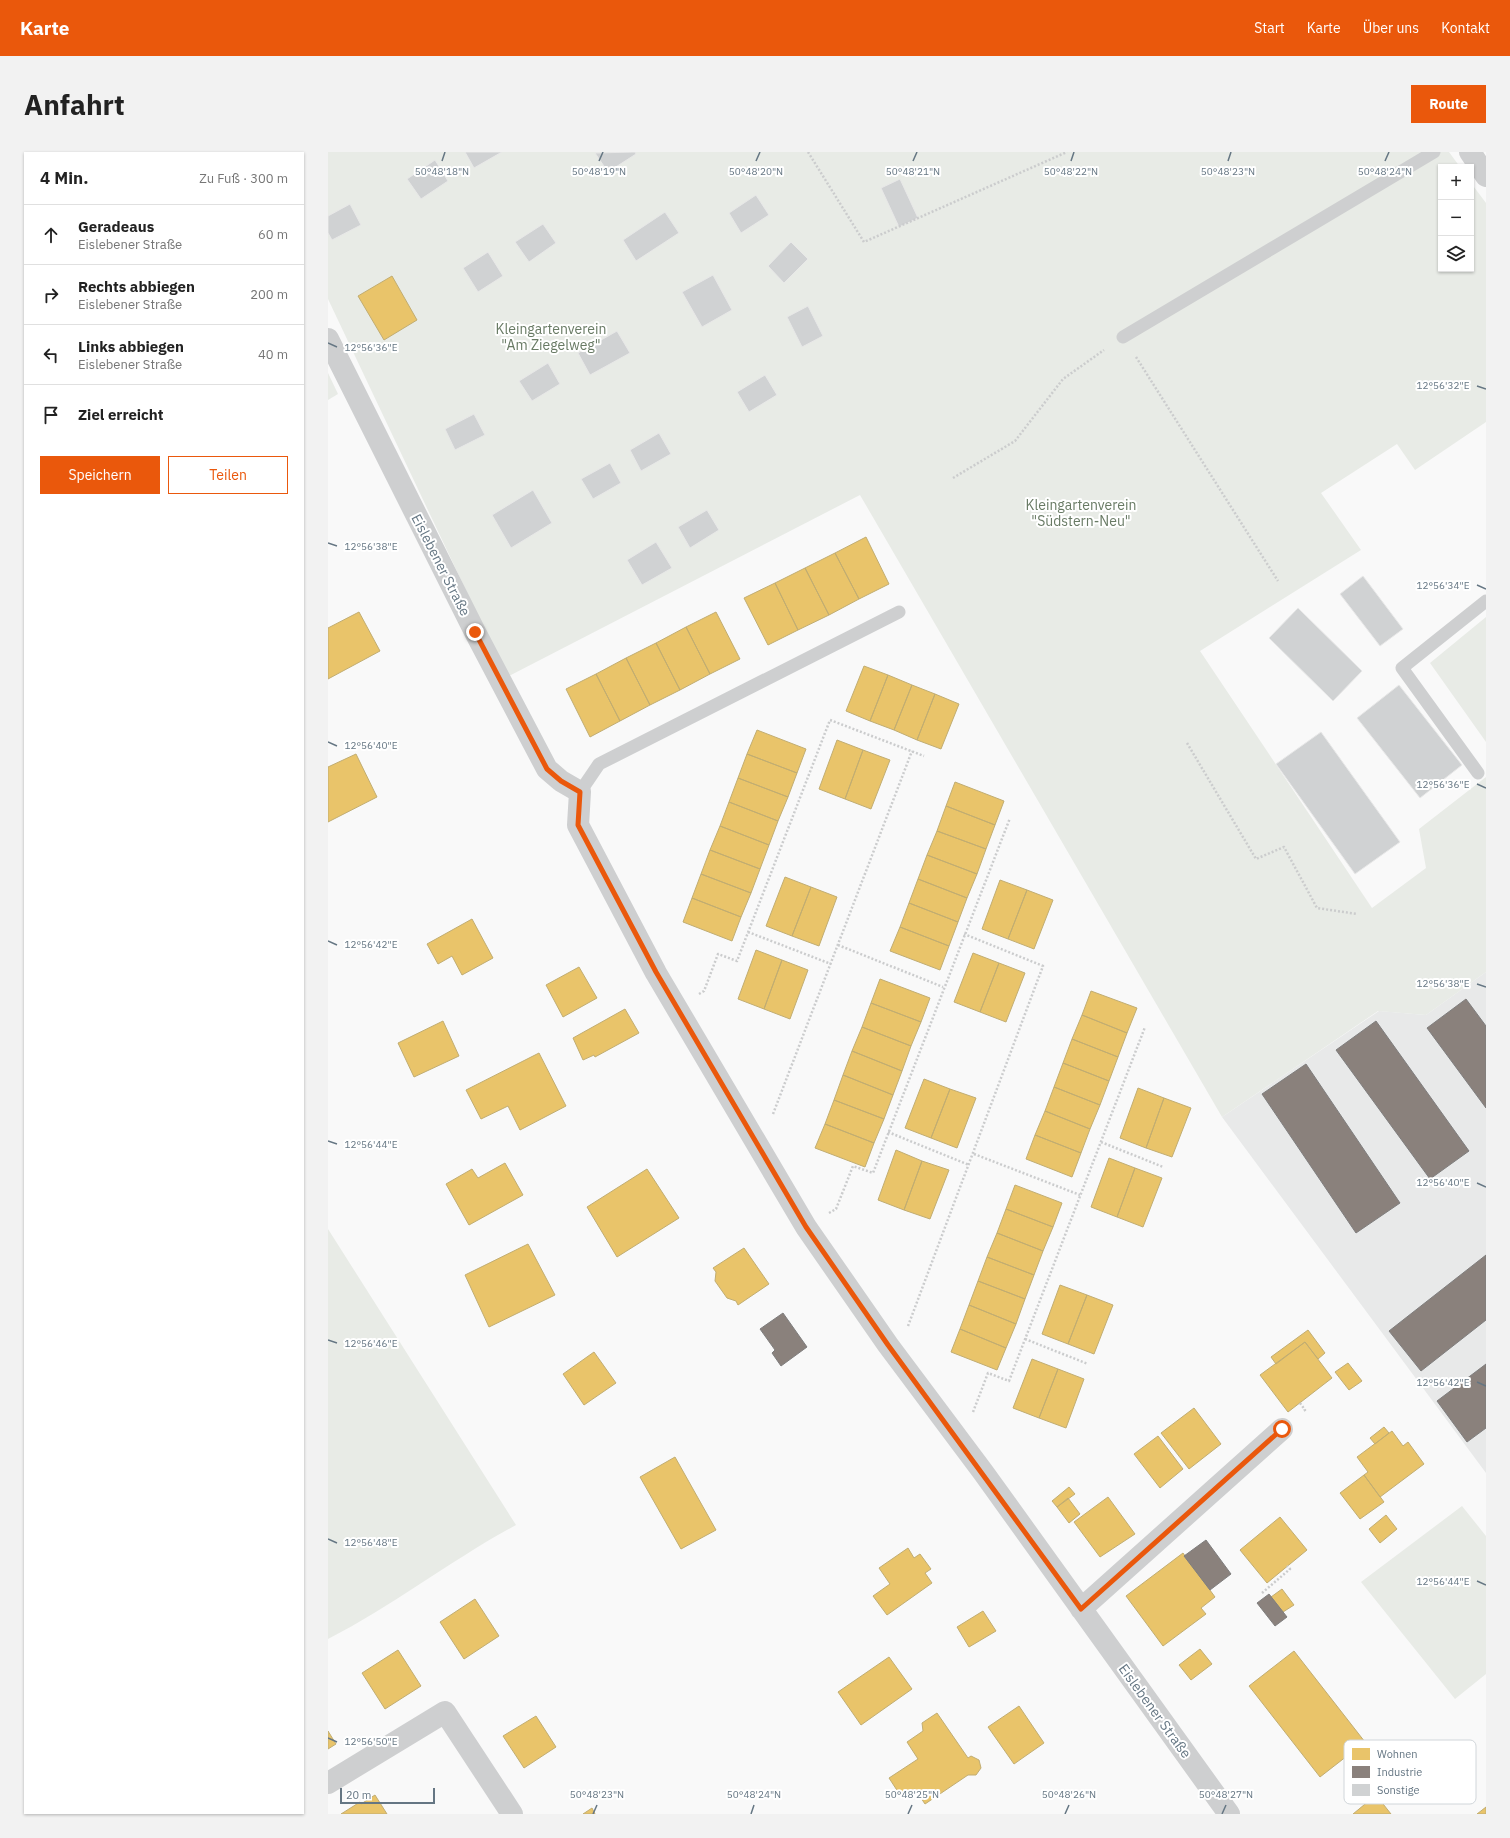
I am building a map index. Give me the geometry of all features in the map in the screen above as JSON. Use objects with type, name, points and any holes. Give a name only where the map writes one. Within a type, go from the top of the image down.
[{"type":"street","points":[[1470,152],[1486,176]]},
{"type":"street","name":"Eislebener Straße","points":[[328,339],[475,632],[547,769],[561,781],[580,792],[578,825],[656,972],[806,1227],[888,1345],[1229,1814]]},
{"type":"street","points":[[1081,1609],[1282,1429]]},
{"type":"street","points":[[328,1783],[445,1712],[512,1814]]},
{"type":"lane","points":[[1123,337],[1434,152]]},
{"type":"lane","points":[[1478,773],[1402,668],[1486,601]]},
{"type":"lane","points":[[580,792],[599,764],[899,612]]},
{"type":"path","points":[[808,152],[864,242],[1067,152]]},
{"type":"path","points":[[953,478],[1015,441],[1063,379],[1123,337],[1278,581]]},
{"type":"path","points":[[709,978],[718,954],[737,961],[830,720],[924,756]]},
{"type":"path","points":[[1187,743],[1256,859],[1284,848],[1317,908],[1357,914]]},
{"type":"path","points":[[752,1135],[770,1122],[912,751]]},
{"type":"path","points":[[840,1197],[853,1166],[873,1173],[943,987],[1010,818]]},
{"type":"path","points":[[748,932],[831,964]]},
{"type":"path","points":[[888,1345],[907,1326],[970,1165],[1043,966],[964,934]]},
{"type":"path","points":[[838,945],[943,987]]},
{"type":"path","points":[[976,1402],[988,1373],[1009,1381],[1145,1027]]},
{"type":"path","points":[[888,1132],[970,1165]]},
{"type":"path","points":[[1101,1142],[1163,1167]]},
{"type":"path","points":[[974,1154],[1080,1195]]},
{"type":"path","points":[[1025,1339],[1088,1364]]},
{"type":"path","points":[[1262,1593],[1290,1569],[1287,1566]]},
{"type":"shaded area","points":[[1486,972],[1486,1473],[1222,1117],[1379,1011],[1426,1015]]},
{"type":"green space","points":[[328,152],[1449,152],[1458,164],[1438,164],[1438,272],[1474,272],[1474,187],[1486,203],[1486,422],[1415,470],[1397,444],[1321,493],[1361,550],[1200,651],[1372,908],[1426,868],[1419,829],[1486,777],[1486,972],[1426,1015],[1378,1011],[1222,1117],[860,495],[507,677],[328,299]]},
{"type":"green space","points":[[328,373],[338,394],[328,400]]},
{"type":"green space","points":[[1486,617],[1486,742],[1430,663]]},
{"type":"green space","points":[[328,1229],[516,1525],[468,1553],[376,1612],[328,1639]]},
{"type":"green space","points":[[1462,1506],[1486,1536],[1486,1674],[1455,1699],[1361,1582]]},
{"type":"building: Wohnen","points":[[392,276],[417,320],[384,340],[358,296]]},
{"type":"building: Wohnen","points":[[866,537],[889,584],[859,599],[835,553]]},
{"type":"building: Wohnen","points":[[835,553],[859,599],[829,615],[805,568]]},
{"type":"building: Wohnen","points":[[805,568],[829,615],[798,630],[775,583]]},
{"type":"building: Wohnen","points":[[775,583],[798,630],[768,645],[744,598]]},
{"type":"building: Wohnen","points":[[359,612],[380,651],[328,679],[328,628]]},
{"type":"building: Wohnen","points":[[716,612],[740,659],[710,674],[686,627]]},
{"type":"building: Wohnen","points":[[686,627],[710,674],[680,690],[656,643]]},
{"type":"building: Wohnen","points":[[656,643],[680,690],[650,705],[626,658]]},
{"type":"building: Wohnen","points":[[626,658],[650,705],[620,721],[596,674]]},
{"type":"building: Wohnen","points":[[864,666],[888,675],[870,721],[846,711]]},
{"type":"building: Wohnen","points":[[596,674],[620,721],[590,737],[566,689]]},
{"type":"building: Wohnen","points":[[888,675],[912,685],[894,730],[870,721]]},
{"type":"building: Wohnen","points":[[912,685],[935,694],[917,740],[894,730]]},
{"type":"building: Wohnen","points":[[935,694],[959,704],[941,749],[917,740]]},
{"type":"building: Wohnen","points":[[757,730],[806,749],[797,773],[747,754]]},
{"type":"building: Wohnen","points":[[837,740],[863,750],[845,799],[819,789]]},
{"type":"building: Wohnen","points":[[863,750],[890,760],[871,809],[845,799]]},
{"type":"building: Wohnen","points":[[356,754],[377,797],[328,822],[328,767]]},
{"type":"building: Wohnen","points":[[747,754],[797,773],[788,797],[738,778]]},
{"type":"building: Wohnen","points":[[738,778],[788,797],[778,821],[729,802]]},
{"type":"building: Wohnen","points":[[955,782],[1004,801],[995,825],[946,806]]},
{"type":"building: Wohnen","points":[[729,802],[778,821],[769,845],[720,826]]},
{"type":"building: Wohnen","points":[[946,806],[995,825],[986,849],[937,831]]},
{"type":"building: Wohnen","points":[[720,826],[769,845],[760,869],[710,850]]},
{"type":"building: Wohnen","points":[[937,831],[986,849],[977,874],[927,855]]},
{"type":"building: Wohnen","points":[[710,850],[760,869],[751,893],[701,874]]},
{"type":"building: Wohnen","points":[[927,855],[977,874],[967,898],[918,879]]},
{"type":"building: Wohnen","points":[[701,874],[751,893],[741,917],[692,898]]},
{"type":"building: Wohnen","points":[[785,877],[811,887],[792,936],[766,926]]},
{"type":"building: Wohnen","points":[[918,879],[967,898],[958,922],[909,903]]},
{"type":"building: Wohnen","points":[[1000,880],[1027,890],[1008,939],[982,929]]},
{"type":"building: Wohnen","points":[[811,887],[837,897],[819,946],[792,936]]},
{"type":"building: Wohnen","points":[[1027,890],[1053,900],[1034,949],[1008,939]]},
{"type":"building: Wohnen","points":[[692,898],[741,917],[732,941],[683,922]]},
{"type":"building: Wohnen","points":[[909,903],[958,922],[949,946],[900,927]]},
{"type":"building: Wohnen","points":[[472,919],[493,958],[462,975],[452,956],[438,964],[427,944]]},
{"type":"building: Wohnen","points":[[900,927],[949,946],[940,970],[890,951]]},
{"type":"building: Wohnen","points":[[756,950],[782,960],[764,1009],[738,999]]},
{"type":"building: Wohnen","points":[[973,953],[999,963],[980,1012],[954,1002]]},
{"type":"building: Wohnen","points":[[782,960],[808,970],[790,1019],[764,1009]]},
{"type":"building: Wohnen","points":[[999,963],[1025,973],[1006,1022],[980,1012]]},
{"type":"building: Wohnen","points":[[579,967],[597,998],[563,1017],[546,985]]},
{"type":"building: Wohnen","points":[[880,979],[930,998],[921,1022],[871,1003]]},
{"type":"building: Wohnen","points":[[1091,991],[1137,1008],[1127,1033],[1082,1015]]},
{"type":"building: Wohnen","points":[[871,1003],[921,1022],[911,1046],[862,1027]]},
{"type":"building: Wohnen","points":[[625,1009],[639,1033],[595,1057],[594,1055],[583,1060],[573,1038]]},
{"type":"building: Wohnen","points":[[1082,1015],[1127,1033],[1118,1057],[1072,1039]]},
{"type":"building: Wohnen","points":[[443,1021],[459,1056],[414,1077],[398,1043]]},
{"type":"building: Wohnen","points":[[862,1027],[911,1046],[902,1071],[852,1051]]},
{"type":"building: Wohnen","points":[[1072,1039],[1118,1057],[1109,1081],[1063,1063]]},
{"type":"building: Wohnen","points":[[852,1051],[902,1071],[893,1095],[843,1075]]},
{"type":"building: Wohnen","points":[[539,1053],[566,1106],[520,1130],[508,1106],[481,1119],[466,1090]]},
{"type":"building: Wohnen","points":[[1063,1063],[1109,1081],[1100,1105],[1054,1087]]},
{"type":"building: Wohnen","points":[[843,1075],[893,1095],[884,1119],[834,1100]]},
{"type":"building: Wohnen","points":[[924,1079],[950,1089],[931,1138],[905,1128]]},
{"type":"building: Wohnen","points":[[1054,1087],[1100,1105],[1090,1129],[1045,1111]]},
{"type":"building: Wohnen","points":[[1138,1088],[1164,1098],[1146,1148],[1120,1138]]},
{"type":"building: Wohnen","points":[[950,1089],[976,1098],[957,1148],[931,1138]]},
{"type":"building: Wohnen","points":[[1164,1098],[1191,1108],[1172,1157],[1146,1148]]},
{"type":"building: Wohnen","points":[[834,1100],[884,1119],[874,1143],[825,1124]]},
{"type":"building: Wohnen","points":[[1045,1111],[1090,1129],[1081,1153],[1035,1135]]},
{"type":"building: Wohnen","points":[[825,1124],[874,1143],[865,1167],[815,1148]]},
{"type":"building: Wohnen","points":[[1035,1135],[1081,1153],[1072,1177],[1026,1159]]},
{"type":"building: Wohnen","points":[[896,1150],[922,1161],[904,1210],[878,1200]]},
{"type":"building: Wohnen","points":[[1109,1158],[1135,1168],[1117,1217],[1091,1207]]},
{"type":"building: Wohnen","points":[[922,1161],[949,1170],[930,1219],[904,1210]]},
{"type":"building: Wohnen","points":[[505,1163],[523,1195],[469,1225],[446,1184],[472,1169],[478,1178]]},
{"type":"building: Wohnen","points":[[1135,1168],[1162,1178],[1143,1227],[1117,1217]]},
{"type":"building: Wohnen","points":[[647,1169],[679,1218],[617,1257],[587,1207]]},
{"type":"building: Wohnen","points":[[1015,1185],[1062,1203],[1053,1227],[1006,1209]]},
{"type":"building: Wohnen","points":[[1006,1209],[1053,1227],[1043,1251],[997,1233]]},
{"type":"building: Wohnen","points":[[997,1233],[1043,1251],[1034,1275],[987,1257]]},
{"type":"building: Wohnen","points":[[528,1244],[555,1295],[489,1327],[465,1275]]},
{"type":"building: Wohnen","points":[[744,1248],[769,1284],[738,1305],[736,1301],[727,1298],[715,1281],[716,1272],[713,1268]]},
{"type":"building: Wohnen","points":[[987,1257],[1034,1275],[1025,1299],[978,1281]]},
{"type":"building: Wohnen","points":[[978,1281],[1025,1299],[1016,1324],[969,1305]]},
{"type":"building: Wohnen","points":[[1060,1285],[1087,1295],[1068,1344],[1042,1334]]},
{"type":"building: Wohnen","points":[[1087,1295],[1113,1305],[1094,1354],[1068,1344]]},
{"type":"building: Wohnen","points":[[969,1305],[1016,1324],[1006,1348],[960,1329]]},
{"type":"building: Wohnen","points":[[960,1329],[1006,1348],[997,1370],[951,1352]]},
{"type":"building: Wohnen","points":[[1308,1330],[1325,1353],[1318,1359],[1305,1342],[1276,1364],[1271,1357]]},
{"type":"building: Wohnen","points":[[1305,1342],[1332,1378],[1288,1412],[1260,1375]]},
{"type":"building: Wohnen","points":[[594,1352],[616,1383],[584,1405],[563,1374]]},
{"type":"building: Wohnen","points":[[1032,1359],[1058,1369],[1039,1418],[1013,1408]]},
{"type":"building: Wohnen","points":[[1348,1363],[1362,1381],[1349,1390],[1335,1372]]},
{"type":"building: Wohnen","points":[[1058,1369],[1084,1379],[1066,1428],[1039,1418]]},
{"type":"building: Wohnen","points":[[1194,1408],[1221,1444],[1189,1469],[1161,1433]]},
{"type":"building: Wohnen","points":[[1384,1427],[1389,1433],[1375,1444],[1370,1438]]},
{"type":"building: Wohnen","points":[[1392,1431],[1403,1446],[1408,1442],[1424,1464],[1380,1497],[1364,1475],[1368,1472],[1357,1457]]},
{"type":"building: Wohnen","points":[[1158,1436],[1183,1469],[1160,1488],[1134,1454]]},
{"type":"building: Wohnen","points":[[675,1457],[716,1530],[681,1549],[640,1477]]},
{"type":"building: Wohnen","points":[[1364,1475],[1384,1502],[1360,1519],[1340,1493]]},
{"type":"building: Wohnen","points":[[1069,1487],[1075,1494],[1057,1507],[1052,1501]]},
{"type":"building: Wohnen","points":[[1108,1497],[1135,1534],[1100,1557],[1074,1522]]},
{"type":"building: Wohnen","points":[[1068,1498],[1080,1514],[1069,1523],[1057,1507]]},
{"type":"building: Wohnen","points":[[1386,1515],[1397,1529],[1380,1543],[1369,1529]]},
{"type":"building: Wohnen","points":[[1280,1517],[1307,1550],[1267,1583],[1240,1550]]},
{"type":"building: Wohnen","points":[[908,1548],[914,1558],[920,1554],[931,1569],[925,1573],[932,1583],[887,1615],[873,1596],[890,1584],[879,1568]]},
{"type":"building: Wohnen","points":[[1183,1553],[1215,1597],[1201,1608],[1206,1614],[1163,1646],[1126,1596]]},
{"type":"building: Wohnen","points":[[1282,1589],[1294,1605],[1283,1612],[1271,1597]]},
{"type":"building: Wohnen","points":[[475,1599],[499,1636],[464,1659],[440,1622]]},
{"type":"building: Wohnen","points":[[983,1611],[996,1631],[969,1647],[957,1627]]},
{"type":"building: Wohnen","points":[[1200,1649],[1212,1664],[1191,1680],[1179,1665]]},
{"type":"building: Wohnen","points":[[398,1650],[421,1686],[385,1709],[362,1673]]},
{"type":"building: Wohnen","points":[[1294,1651],[1363,1740],[1344,1740],[1344,1758],[1320,1777],[1249,1686]]},
{"type":"building: Wohnen","points":[[889,1657],[912,1689],[861,1725],[838,1692]]},
{"type":"building: Wohnen","points":[[1019,1706],[1044,1743],[1014,1764],[988,1727]]},
{"type":"building: Wohnen","points":[[937,1713],[968,1758],[971,1756],[979,1760],[981,1768],[976,1775],[968,1775],[925,1804],[915,1789],[902,1798],[889,1778],[918,1759],[907,1742],[923,1731],[922,1723]]},
{"type":"building: Wohnen","points":[[536,1716],[556,1747],[524,1768],[503,1736]]},
{"type":"building: Wohnen","points":[[328,1731],[336,1744],[328,1749]]},
{"type":"building: Wohnen","points":[[375,1795],[387,1814],[341,1814],[360,1802],[361,1804]]},
{"type":"building: Wohnen","points":[[1365,1804],[1383,1804],[1391,1814],[1353,1814]]},
{"type":"building: Wohnen","points":[[1486,1807],[1486,1814],[1477,1814]]},
{"type":"building: Wohnen","points":[[592,1808],[595,1814],[583,1814]]},
{"type":"building: Industrie","points":[[1466,999],[1486,1026],[1486,1108],[1427,1028]]},
{"type":"building: Industrie","points":[[1376,1021],[1469,1151],[1430,1179],[1336,1050]]},
{"type":"building: Industrie","points":[[1306,1064],[1400,1203],[1356,1233],[1262,1094]]},
{"type":"building: Industrie","points":[[1486,1255],[1486,1320],[1421,1371],[1389,1331]]},
{"type":"building: Industrie","points":[[783,1313],[807,1347],[781,1366],[772,1353],[775,1350],[760,1329]]},
{"type":"building: Industrie","points":[[1486,1364],[1486,1428],[1467,1442],[1437,1401]]},
{"type":"building: Industrie","points":[[1206,1540],[1231,1574],[1210,1590],[1184,1556]]},
{"type":"building: Industrie","points":[[1269,1594],[1287,1617],[1275,1626],[1257,1603]]},
{"type":"building: Sonstige","points":[[465,152],[502,152],[474,168]]},
{"type":"building: Sonstige","points":[[635,152],[636,154],[608,172],[595,153]]},
{"type":"building: Sonstige","points":[[435,160],[448,181],[421,199],[407,179]]},
{"type":"building: Sonstige","points":[[900,179],[918,218],[899,227],[881,188]]},
{"type":"building: Sonstige","points":[[756,195],[769,215],[741,233],[729,213]]},
{"type":"building: Sonstige","points":[[350,204],[361,225],[332,240],[328,233],[328,216]]},
{"type":"building: Sonstige","points":[[665,212],[679,233],[636,261],[623,240]]},
{"type":"building: Sonstige","points":[[543,224],[556,243],[529,262],[515,242]]},
{"type":"building: Sonstige","points":[[791,242],[808,259],[784,283],[768,266]]},
{"type":"building: Sonstige","points":[[488,252],[503,276],[478,292],[463,268]]},
{"type":"building: Sonstige","points":[[713,275],[732,310],[702,327],[682,292]]},
{"type":"building: Sonstige","points":[[808,306],[823,336],[802,347],[787,317]]},
{"type":"building: Sonstige","points":[[617,331],[630,353],[590,375],[578,353]]},
{"type":"building: Sonstige","points":[[548,363],[560,384],[532,401],[519,381]]},
{"type":"building: Sonstige","points":[[765,375],[777,395],[749,412],[737,392]]},
{"type":"building: Sonstige","points":[[474,414],[485,435],[455,450],[445,429]]},
{"type":"building: Sonstige","points":[[659,433],[671,454],[641,471],[630,450]]},
{"type":"building: Sonstige","points":[[610,463],[621,483],[593,499],[581,479]]},
{"type":"building: Sonstige","points":[[533,490],[552,523],[511,548],[492,515]]},
{"type":"building: Sonstige","points":[[707,510],[719,530],[690,548],[678,527]]},
{"type":"building: Sonstige","points":[[656,542],[672,568],[642,585],[627,560]]},
{"type":"building: Sonstige","points":[[1363,576],[1403,629],[1380,646],[1340,594]]},
{"type":"building: Sonstige","points":[[1298,608],[1362,671],[1333,701],[1269,638]]},
{"type":"building: Sonstige","points":[[1399,685],[1462,765],[1420,798],[1357,718]]},
{"type":"building: Sonstige","points":[[1321,732],[1400,842],[1355,874],[1276,764]]},
{"type":"route","points":[[475,632],[547,769],[561,781],[580,792],[578,825],[656,972],[806,1227],[888,1345],[983,1472],[1081,1609],[1282,1429]]},
{"type":"park label","name":"Kleingartenverein \"Am Ziegelweg\"","points":[[551,338]]},
{"type":"park label","name":"Kleingartenverein \"Südstern-Neu\"","points":[[1081,514]]}]
